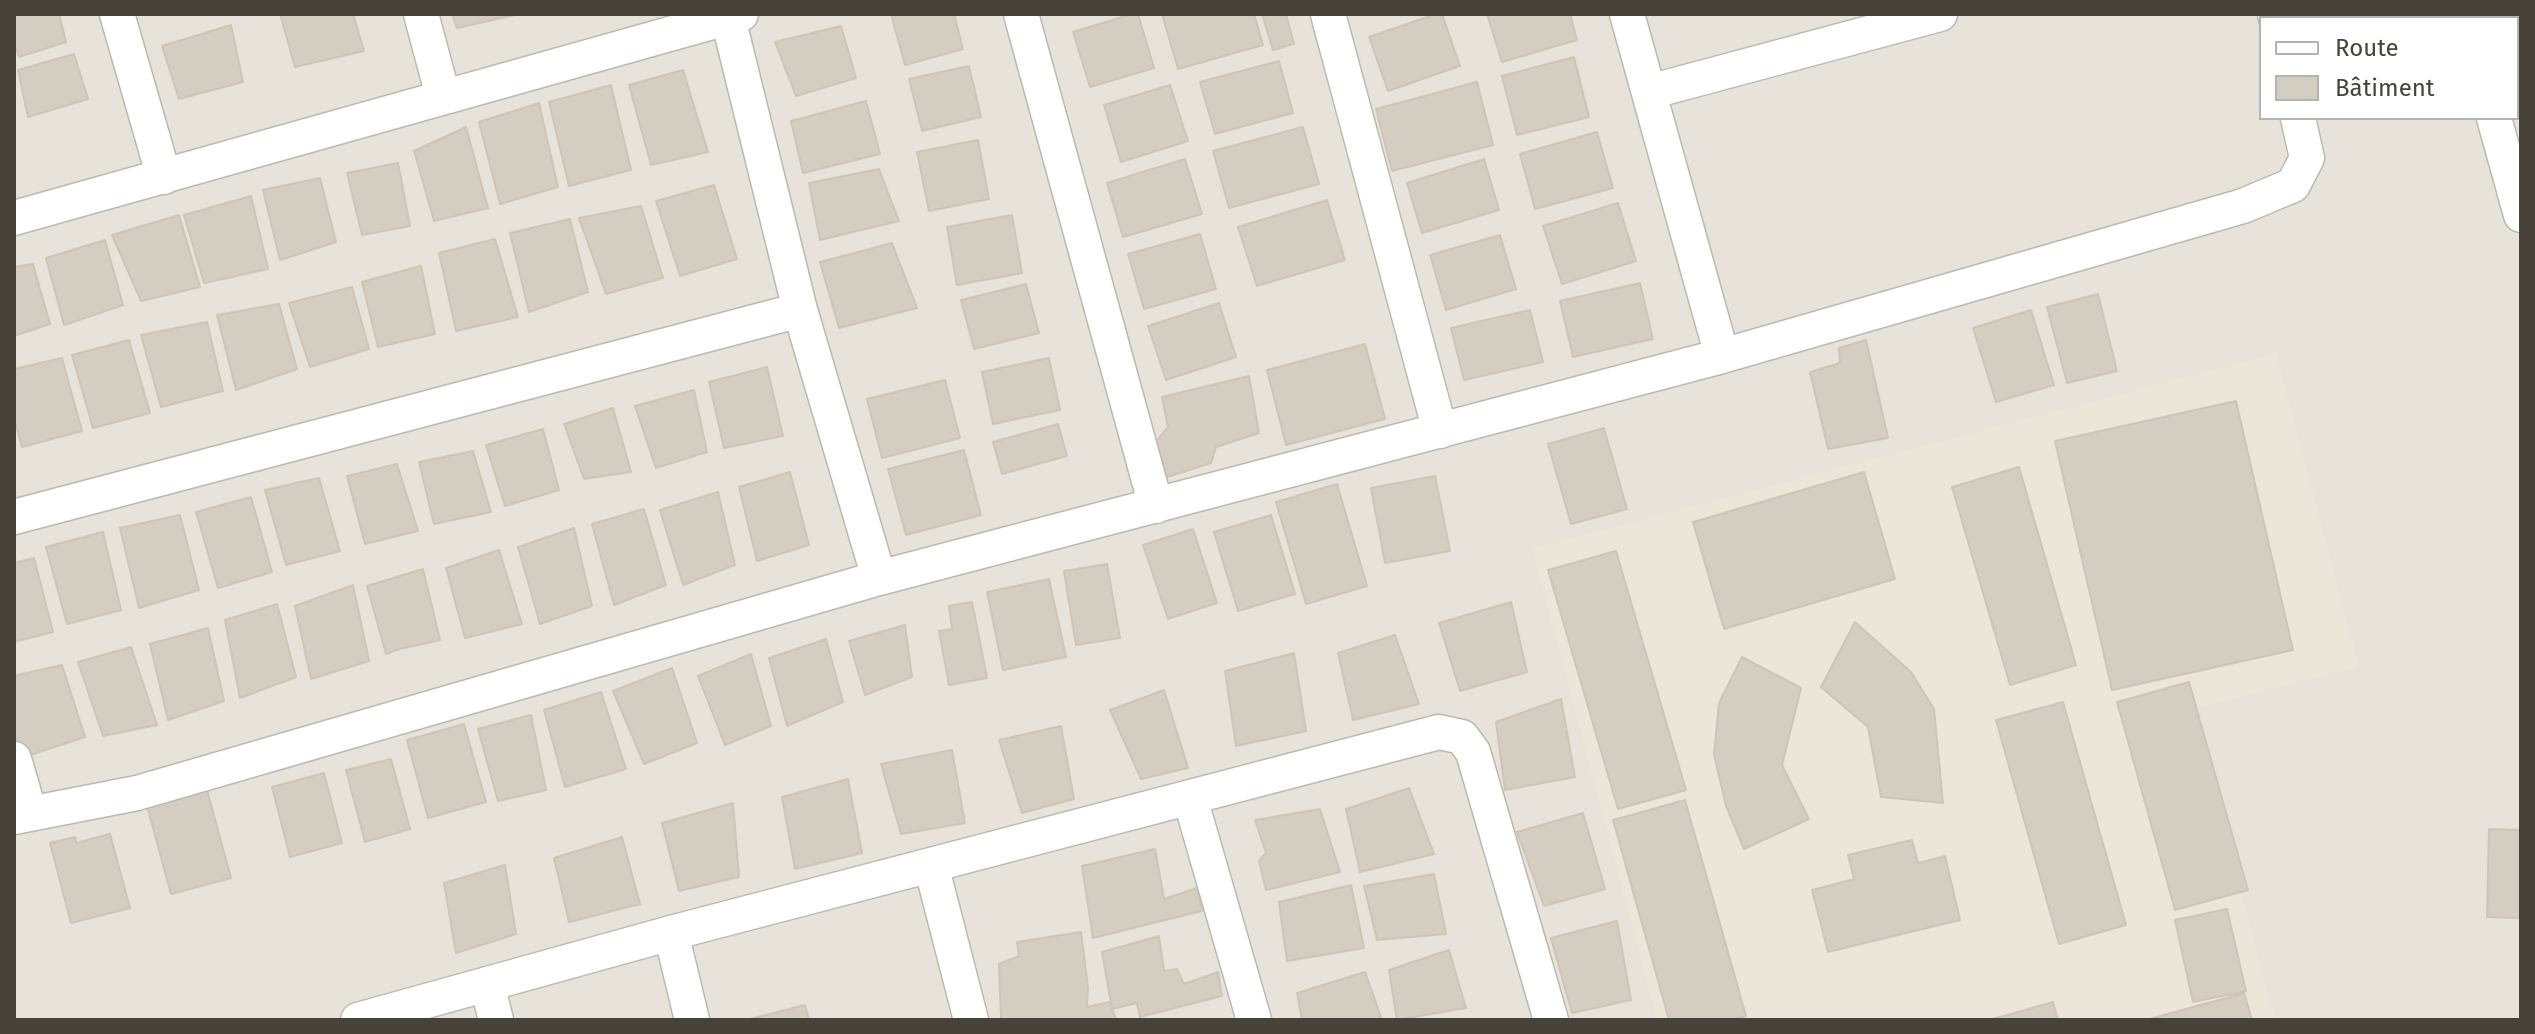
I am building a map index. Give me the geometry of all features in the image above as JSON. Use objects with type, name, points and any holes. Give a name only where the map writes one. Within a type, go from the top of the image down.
[{"type":"street","points":[[117,14],[164,177]]},
{"type":"street","points":[[421,14],[443,96]]},
{"type":"street","points":[[1021,14],[1156,506]]},
{"type":"street","points":[[1328,14],[1440,431]]},
{"type":"street","points":[[1627,14],[1722,356]]},
{"type":"street","points":[[1649,92],[1940,14]]},
{"type":"street","points":[[14,218],[732,15],[800,310],[879,578]]},
{"type":"street","points":[[14,759],[22,815],[137,793],[879,578],[1722,356],[2243,206],[2293,185],[2307,158],[2298,120]]},
{"type":"street","points":[[2495,120],[2521,215]]},
{"type":"street","points":[[14,517],[800,310]]},
{"type":"street","points":[[358,1020],[671,933],[1439,732],[1462,737],[1473,752],[1551,1020]]},
{"type":"street","points":[[1190,798],[1254,1020]]},
{"type":"street","points":[[931,865],[971,1020]]},
{"type":"street","points":[[671,933],[692,1020]]},
{"type":"street","points":[[487,984],[496,1020]]},
{"type":"shaded area","points":[[14,14],[2521,14],[2521,1020],[14,1020]]},
{"type":"shaded area","points":[[2276,353],[2359,667],[2193,710],[2275,1020],[1657,1020],[1532,548]]},
{"type":"building","points":[[14,14],[59,14],[66,42],[19,57],[14,43]]},
{"type":"building","points":[[280,14],[353,14],[364,51],[295,67]]},
{"type":"building","points":[[452,14],[519,14],[457,28]]},
{"type":"building","points":[[891,14],[954,14],[963,49],[905,65]]},
{"type":"building","points":[[1138,14],[1154,68],[1090,87],[1073,32]]},
{"type":"building","points":[[1162,14],[1254,14],[1263,45],[1178,69]]},
{"type":"building","points":[[1262,14],[1286,14],[1294,44],[1273,50]]},
{"type":"building","points":[[1442,14],[1460,66],[1388,91],[1369,37]]},
{"type":"building","points":[[1487,14],[1570,14],[1577,40],[1502,62]]},
{"type":"building","points":[[231,25],[243,82],[179,99],[162,46]]},
{"type":"building","points":[[841,26],[856,78],[796,96],[775,42]]},
{"type":"building","points":[[74,54],[88,99],[28,117],[18,70]]},
{"type":"building","points":[[1574,57],[1589,117],[1517,135],[1502,76]]},
{"type":"building","points":[[1279,61],[1293,113],[1215,134],[1200,82]]},
{"type":"building","points":[[969,66],[981,117],[922,131],[909,79]]},
{"type":"building","points":[[683,70],[708,152],[651,165],[629,85]]},
{"type":"building","points":[[1477,82],[1493,145],[1392,171],[1376,109]]},
{"type":"building","points":[[611,85],[631,170],[569,186],[549,102]]},
{"type":"building","points":[[1170,85],[1188,141],[1121,162],[1104,105]]},
{"type":"building","points":[[866,101],[880,154],[803,173],[791,121]]},
{"type":"building","points":[[539,103],[558,187],[500,204],[479,122]]},
{"type":"building","points":[[466,127],[488,208],[434,221],[414,151]]},
{"type":"building","points":[[1303,127],[1319,184],[1229,208],[1213,151]]},
{"type":"building","points":[[1597,132],[1613,188],[1535,209],[1520,154]]},
{"type":"building","points":[[978,140],[989,199],[929,211],[917,152]]},
{"type":"building","points":[[1185,159],[1202,214],[1123,237],[1107,183]]},
{"type":"building","points":[[1484,159],[1499,210],[1422,233],[1407,183]]},
{"type":"building","points":[[398,163],[410,226],[362,235],[347,173]]},
{"type":"building","points":[[879,169],[899,221],[820,240],[809,183]]},
{"type":"building","points":[[320,178],[336,242],[280,260],[263,190]]},
{"type":"building","points":[[714,185],[737,259],[680,276],[656,201]]},
{"type":"building","points":[[251,196],[268,269],[204,283],[184,215]]},
{"type":"building","points":[[1327,200],[1345,260],[1257,286],[1238,227]]},
{"type":"building","points":[[1618,203],[1636,261],[1562,284],[1543,226]]},
{"type":"building","points":[[641,206],[663,278],[606,294],[579,218]]},
{"type":"building","points":[[179,215],[200,287],[141,301],[112,235]]},
{"type":"building","points":[[1012,215],[1022,273],[957,285],[947,227]]},
{"type":"building","points":[[570,219],[588,292],[529,312],[510,233]]},
{"type":"building","points":[[1200,234],[1216,289],[1144,309],[1128,254]]},
{"type":"building","points":[[1500,235],[1516,289],[1446,310],[1430,255]]},
{"type":"building","points":[[495,239],[518,317],[456,331],[439,253]]},
{"type":"building","points":[[105,240],[123,305],[64,325],[46,258]]},
{"type":"building","points":[[892,243],[917,308],[839,328],[820,262]]},
{"type":"building","points":[[33,264],[50,324],[14,336],[14,267]]},
{"type":"building","points":[[421,266],[435,334],[378,347],[362,282]]},
{"type":"building","points":[[1640,283],[1653,339],[1573,357],[1560,301]]},
{"type":"building","points":[[1026,284],[1039,333],[974,349],[961,300]]},
{"type":"building","points":[[352,287],[369,349],[310,367],[289,303]]},
{"type":"building","points":[[2098,294],[2117,371],[2067,383],[2047,307]]},
{"type":"building","points":[[1219,303],[1236,357],[1166,380],[1148,326]]},
{"type":"building","points":[[279,304],[297,369],[236,390],[217,315]]},
{"type":"building","points":[[1530,310],[1543,362],[1464,380],[1451,328]]},
{"type":"building","points":[[2031,310],[2054,385],[1996,402],[1973,328]]},
{"type":"building","points":[[207,322],[223,391],[161,407],[141,335]]},
{"type":"building","points":[[129,340],[150,413],[93,428],[72,355]]},
{"type":"building","points":[[1866,340],[1888,438],[1828,449],[1810,372],[1840,363],[1839,348]]},
{"type":"building","points":[[1365,344],[1385,419],[1286,445],[1267,370]]},
{"type":"building","points":[[62,358],[82,431],[22,447],[14,418],[14,369]]},
{"type":"building","points":[[1049,358],[1060,410],[993,424],[982,372]]},
{"type":"building","points":[[767,367],[783,436],[724,448],[709,382]]},
{"type":"building","points":[[1249,376],[1259,433],[1216,447],[1211,463],[1164,478],[1155,443],[1168,427],[1162,397]]},
{"type":"building","points":[[945,380],[960,438],[882,458],[867,399]]},
{"type":"building","points":[[694,390],[707,452],[656,468],[635,406]]},
{"type":"building","points":[[2236,401],[2293,650],[2112,690],[2055,441]]},
{"type":"building","points":[[613,408],[631,472],[584,479],[564,424]]},
{"type":"building","points":[[1058,424],[1067,456],[1002,474],[993,442]]},
{"type":"building","points":[[1604,428],[1627,509],[1571,524],[1548,444]]},
{"type":"building","points":[[543,429],[559,490],[505,506],[486,445]]},
{"type":"building","points":[[964,450],[981,515],[906,535],[888,469]]},
{"type":"building","points":[[473,451],[491,512],[434,524],[419,462]]},
{"type":"building","points":[[397,464],[418,531],[365,544],[347,476]]},
{"type":"building","points":[[2019,467],[2076,665],[2010,685],[1952,487]]},
{"type":"building","points":[[790,472],[809,545],[757,561],[739,487]]},
{"type":"building","points":[[1864,472],[1895,579],[1724,629],[1693,522]]},
{"type":"building","points":[[1435,476],[1450,551],[1385,563],[1371,488]]},
{"type":"building","points":[[319,478],[340,551],[286,565],[265,490]]},
{"type":"building","points":[[1337,484],[1367,586],[1306,604],[1276,502]]},
{"type":"building","points":[[718,492],[735,565],[683,585],[660,510]]},
{"type":"building","points":[[251,497],[272,572],[218,588],[196,512]]},
{"type":"building","points":[[644,509],[666,585],[614,605],[592,524]]},
{"type":"building","points":[[180,515],[199,590],[139,608],[120,528]]},
{"type":"building","points":[[1271,515],[1295,594],[1238,611],[1214,532]]},
{"type":"building","points":[[574,528],[592,606],[540,624],[518,547]]},
{"type":"building","points":[[1193,529],[1217,603],[1168,619],[1143,545]]},
{"type":"building","points":[[103,532],[121,610],[67,624],[46,547]]},
{"type":"building","points":[[499,550],[522,624],[465,638],[446,568]]},
{"type":"building","points":[[1616,551],[1686,790],[1618,809],[1548,570]]},
{"type":"building","points":[[34,558],[53,632],[14,642],[14,563]]},
{"type":"building","points":[[1107,564],[1120,638],[1076,645],[1064,571]]},
{"type":"building","points":[[423,569],[440,640],[386,654],[367,586]]},
{"type":"building","points":[[1049,579],[1066,657],[1003,670],[987,592]]},
{"type":"building","points":[[353,585],[369,661],[311,679],[295,606]]},
{"type":"building","points":[[972,602],[987,678],[949,685],[939,631],[952,629],[949,606]]},
{"type":"building","points":[[1511,602],[1527,672],[1460,691],[1439,623]]},
{"type":"building","points":[[277,604],[296,677],[240,698],[225,620]]},
{"type":"building","points":[[1855,622],[1911,672],[1934,709],[1943,803],[1881,797],[1868,727],[1821,687]]},
{"type":"building","points":[[905,625],[912,677],[865,695],[849,641]]},
{"type":"building","points":[[208,628],[224,701],[168,720],[150,644]]},
{"type":"building","points":[[1395,635],[1419,704],[1353,720],[1338,653]]},
{"type":"building","points":[[826,639],[843,702],[787,726],[769,658]]},
{"type":"building","points":[[131,647],[157,725],[103,736],[78,662]]},
{"type":"building","points":[[1294,653],[1306,731],[1236,746],[1225,671]]},
{"type":"building","points":[[751,654],[771,726],[725,745],[698,676]]},
{"type":"building","points":[[1742,657],[1801,688],[1782,765],[1809,819],[1744,849],[1726,806],[1714,754],[1719,703]]},
{"type":"building","points":[[62,665],[85,737],[21,758],[14,735],[14,676]]},
{"type":"building","points":[[672,668],[697,743],[644,764],[613,691]]},
{"type":"building","points":[[2189,682],[2248,890],[2175,910],[2117,702]]},
{"type":"building","points":[[1164,690],[1188,768],[1141,779],[1110,710]]},
{"type":"building","points":[[601,692],[626,769],[565,787],[544,710]]},
{"type":"building","points":[[1561,699],[1575,777],[1505,790],[1496,722]]},
{"type":"building","points":[[2063,702],[2126,925],[2059,944],[1996,720]]},
{"type":"building","points":[[531,715],[546,790],[498,801],[478,729]]},
{"type":"building","points":[[464,724],[486,802],[428,818],[407,740]]},
{"type":"building","points":[[1061,726],[1074,799],[1022,813],[999,740]]},
{"type":"building","points":[[952,750],[965,823],[901,834],[881,764]]},
{"type":"building","points":[[391,759],[410,829],[365,842],[346,770]]},
{"type":"building","points":[[324,773],[342,843],[290,857],[272,787]]},
{"type":"building","points":[[848,779],[862,853],[795,869],[782,797]]},
{"type":"building","points":[[1409,788],[1434,854],[1360,872],[1346,809]]},
{"type":"building","points":[[207,790],[231,878],[171,894],[147,806]]},
{"type":"building","points":[[1685,800],[1746,1016],[1730,1020],[1669,1020],[1613,820]]},
{"type":"building","points":[[733,803],[739,877],[679,891],[662,823]]},
{"type":"building","points":[[1320,809],[1340,872],[1266,890],[1259,861],[1266,853],[1255,820]]},
{"type":"building","points":[[1583,813],[1605,889],[1544,906],[1517,832]]},
{"type":"building","points":[[2489,829],[2521,830],[2521,918],[2487,917]]},
{"type":"building","points":[[110,834],[130,908],[71,923],[50,843],[75,837],[76,843]]},
{"type":"building","points":[[622,837],[640,904],[569,922],[554,858]]},
{"type":"building","points":[[1912,840],[1918,863],[1945,856],[1960,920],[1828,952],[1812,890],[1854,879],[1848,855]]},
{"type":"building","points":[[1155,849],[1164,899],[1197,888],[1202,911],[1093,938],[1082,866]]},
{"type":"building","points":[[505,865],[516,934],[456,953],[444,883]]},
{"type":"building","points":[[1434,874],[1446,934],[1377,940],[1364,886]]},
{"type":"building","points":[[1351,885],[1364,948],[1287,961],[1279,902]]},
{"type":"building","points":[[2227,909],[2246,991],[2193,1002],[2175,920]]},
{"type":"building","points":[[1617,921],[1631,1000],[1572,1013],[1551,938]]},
{"type":"building","points":[[1081,932],[1088,988],[1087,1007],[1110,1002],[1116,1020],[1001,1020],[999,964],[1019,956],[1017,942]]},
{"type":"building","points":[[1159,936],[1164,971],[1177,969],[1184,984],[1218,972],[1222,996],[1140,1017],[1137,1003],[1112,1009],[1102,952]]},
{"type":"building","points":[[1449,950],[1466,1008],[1397,1020],[1389,970]]},
{"type":"building","points":[[1365,972],[1382,1020],[1302,1020],[1297,993]]},
{"type":"building","points":[[2244,993],[2252,1020],[2146,1020]]},
{"type":"building","points":[[2053,1002],[2058,1020],[1993,1020],[1993,1019]]},
{"type":"building","points":[[805,1005],[809,1020],[746,1020]]}]
